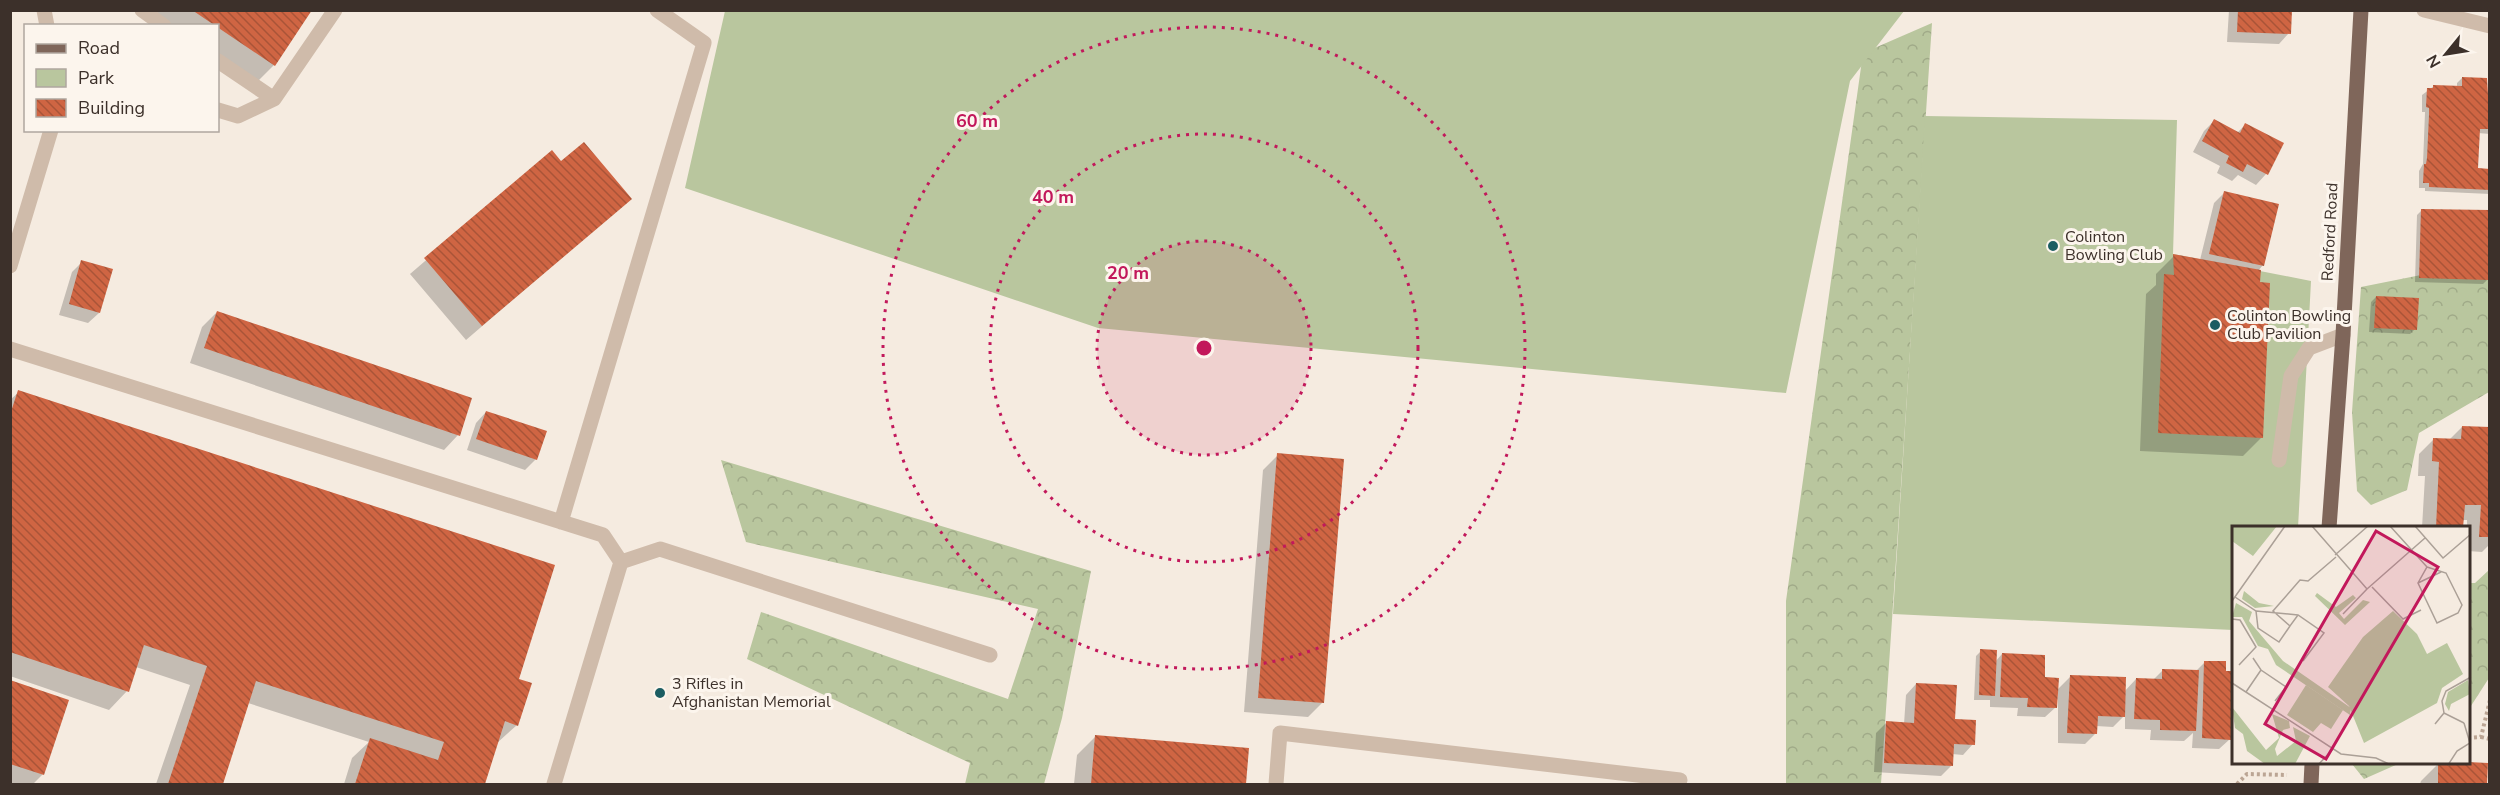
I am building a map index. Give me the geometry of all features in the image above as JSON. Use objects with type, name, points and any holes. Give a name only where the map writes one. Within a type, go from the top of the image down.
[{"type":"main road","name":"Redford Road","points":[[2329,526],[2343,335],[2361,10]]},
{"type":"street","points":[[142,10],[161,24]]},
{"type":"street","points":[[219,110],[238,116],[274,99],[335,10]]},
{"type":"street","points":[[561,522],[704,43],[657,10]]},
{"type":"street","points":[[2424,10],[2490,26]]},
{"type":"street","points":[[219,62],[274,99]]},
{"type":"street","points":[[10,266],[50,132]]},
{"type":"street","points":[[2279,460],[2291,376],[2309,348],[2343,335]]},
{"type":"street","points":[[10,349],[603,535],[621,562]]},
{"type":"street","points":[[621,562],[660,549],[990,655]]},
{"type":"street","points":[[554,784],[621,562]]},
{"type":"street","points":[[1276,784],[1280,733],[1680,780]]},
{"type":"path","points":[[2481,737],[2490,700]]},
{"type":"path","points":[[2470,738],[2490,739]]},
{"type":"path","points":[[2237,784],[2247,774],[2312,775]]},
{"type":"green space","points":[[725,10],[1904,11],[1850,81],[1786,393],[1098,328],[685,188]]},
{"type":"green space","points":[[1932,23],[1881,784],[1786,784],[1786,601],[1863,53]]},
{"type":"green space","points":[[1925,116],[2177,120],[2173,254],[2311,281],[2298,526],[2232,526],[2232,630],[1893,614]]},
{"type":"green space","points":[[2489,268],[2489,392],[2419,433],[2407,490],[2371,505],[2357,491],[2352,412],[2361,287],[2451,269]]},
{"type":"green space","points":[[721,460],[1091,571],[1062,718],[1044,784],[965,784],[970,763],[747,659],[761,612],[1008,699],[1038,609],[746,542]]},
{"type":"green space","points":[[2489,570],[2489,678],[2470,707],[2470,583],[2475,583]]},
{"type":"green space","points":[[2353,765],[2396,765],[2364,779]]},
{"type":"building","points":[[192,10],[312,10],[275,66],[219,28],[219,24],[213,24]]},
{"type":"building","points":[[2238,10],[2292,10],[2291,34],[2237,32]]},
{"type":"building","points":[[2462,77],[2487,78],[2490,129],[2480,129],[2478,168],[2490,169],[2490,190],[2429,187],[2429,183],[2423,183],[2429,115],[2429,108],[2426,107],[2427,88],[2433,88],[2433,85],[2462,86]]},
{"type":"building","points":[[2214,119],[2240,133],[2245,123],[2284,143],[2268,175],[2247,164],[2243,172],[2226,163],[2229,156],[2202,141]]},
{"type":"building","points":[[584,142],[632,199],[482,326],[424,258],[552,150],[561,161]]},
{"type":"building","points":[[2224,191],[2279,204],[2264,266],[2209,254]]},
{"type":"building","points":[[2421,209],[2490,210],[2489,280],[2419,278]]},
{"type":"building","name":"Colinton Bowling Club Pavilion","points":[[2173,254],[2261,270],[2260,282],[2270,283],[2263,438],[2158,433],[2164,274],[2174,275]]},
{"type":"building","points":[[81,260],[113,269],[100,313],[69,304]]},
{"type":"building","points":[[2376,296],[2419,298],[2417,330],[2374,328]]},
{"type":"building","points":[[217,311],[472,398],[460,436],[204,348]]},
{"type":"building","points":[[18,390],[555,565],[519,679],[532,683],[518,726],[505,721],[485,784],[355,784],[370,738],[438,760],[444,742],[256,681],[223,784],[168,784],[207,666],[144,645],[129,692],[10,652],[10,415]]},
{"type":"building","points":[[486,411],[547,431],[537,460],[476,439]]},
{"type":"building","points":[[2462,426],[2490,427],[2490,537],[2479,537],[2481,505],[2465,505],[2463,526],[2436,526],[2439,462],[2432,461],[2433,438],[2461,439]]},
{"type":"building","points":[[1277,453],[1344,459],[1324,703],[1258,698]]},
{"type":"building","points":[[1980,649],[1997,650],[1995,696],[1979,695]]},
{"type":"building","points":[[2002,653],[2045,655],[2045,677],[2059,678],[2057,708],[2027,707],[2028,698],[2000,697]]},
{"type":"building","points":[[2204,661],[2226,661],[2226,671],[2232,671],[2231,740],[2202,738]]},
{"type":"building","points":[[2162,669],[2199,670],[2196,731],[2160,730],[2160,720],[2134,719],[2136,678],[2162,679]]},
{"type":"building","points":[[2070,675],[2126,677],[2125,717],[2098,716],[2097,734],[2067,733]]},
{"type":"building","points":[[10,680],[69,700],[44,775],[10,764]]},
{"type":"building","points":[[1916,683],[1957,685],[1955,719],[1976,720],[1975,745],[1954,744],[1953,766],[1884,763],[1886,721],[1914,723]]},
{"type":"building","points":[[1095,735],[1249,748],[1246,784],[1091,784]]},
{"type":"building","points":[[2488,763],[2487,784],[2438,784],[2438,765]]},
{"type":"place","name":"Colinton Bowling Club","points":[[2053,246]]},
{"type":"place","name":"Colinton Bowling Club Pavilion","points":[[2215,325]]},
{"type":"place","name":"3 Rifles in Afghanistan Memorial","points":[[660,693]]}]
